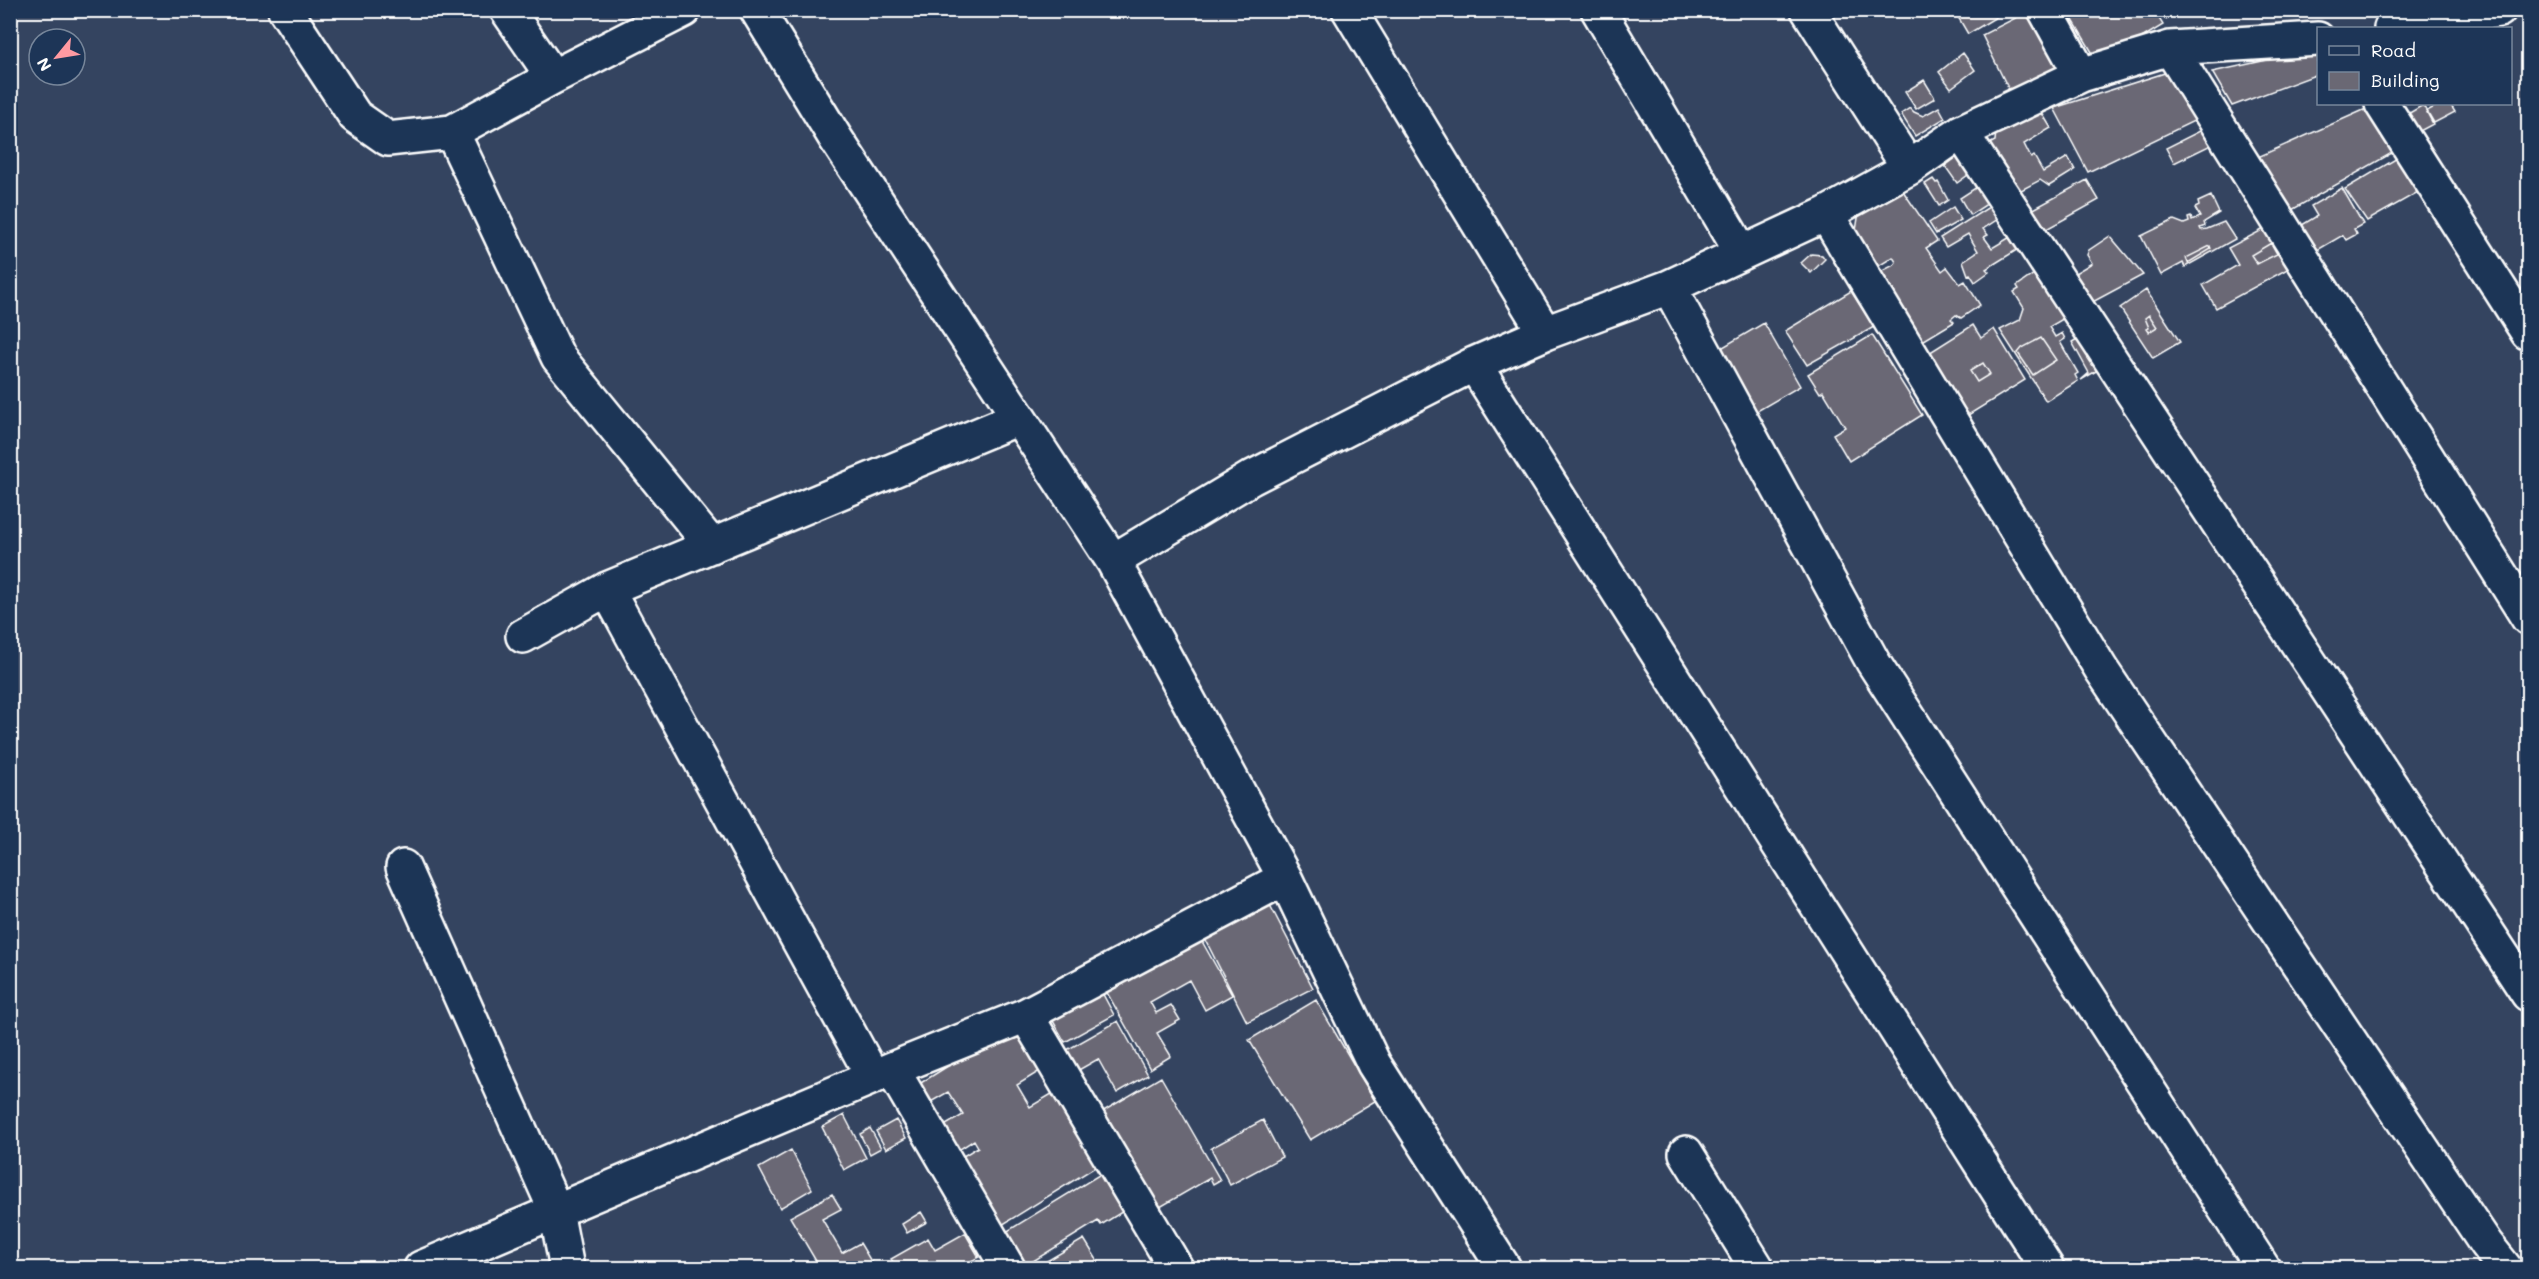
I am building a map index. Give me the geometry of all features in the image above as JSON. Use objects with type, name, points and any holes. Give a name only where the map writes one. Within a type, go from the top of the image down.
[{"type":"street","points":[[285,10],[356,116],[388,139],[453,132],[553,76],[684,10]]},
{"type":"street","points":[[507,10],[553,76]]},
{"type":"street","points":[[757,10],[837,139],[1113,561],[1285,878],[1374,1064],[1504,1269]]},
{"type":"street","points":[[1348,10],[1545,333]]},
{"type":"street","points":[[1598,10],[1743,253]]},
{"type":"street","points":[[1808,10],[1909,168]]},
{"type":"street","points":[[2045,10],[2081,75]]},
{"type":"street","points":[[2397,27],[2499,10]]},
{"type":"street","points":[[1113,561],[1251,478],[1474,364],[1545,333],[1669,287],[1826,214],[1909,168],[1961,132],[2081,75],[2170,48],[2317,39]]},
{"type":"street","points":[[2170,48],[2529,618]]},
{"type":"street","points":[[2383,105],[2529,333]]},
{"type":"street","points":[[453,132],[558,357],[712,546]]},
{"type":"street","points":[[1961,132],[2529,994]]},
{"type":"street","points":[[1826,214],[2101,669],[2479,1234],[2505,1269]]},
{"type":"street","points":[[1669,287],[1873,662],[2263,1269]]},
{"type":"street","points":[[1474,364],[2047,1269]]},
{"type":"street","points":[[523,636],[607,590],[1019,418]]},
{"type":"street","points":[[607,590],[883,1073],[1008,1269]]},
{"type":"street","points":[[403,867],[556,1211],[567,1269]]},
{"type":"street","points":[[421,1269],[883,1073],[1026,1015],[1285,878]]},
{"type":"street","points":[[1026,1015],[1176,1269]]},
{"type":"street","points":[[1686,1153],[1757,1269]]},
{"type":"building","points":[[1954,10],[2008,10],[1968,34]]},
{"type":"building","points":[[2067,10],[2154,10],[2163,25],[2099,64]]},
{"type":"building","points":[[2161,10],[2180,10],[2166,19]]},
{"type":"building","points":[[2029,11],[2057,68],[2010,92],[1982,35]]},
{"type":"building","points":[[2317,49],[2317,74],[2232,106],[2212,72]]},
{"type":"building","points":[[1963,53],[1975,70],[1951,88],[1939,72]]},
{"type":"building","points":[[2168,72],[2198,119],[2088,172],[2054,108]]},
{"type":"building","points":[[1924,80],[1935,98],[1916,109],[1905,92]]},
{"type":"building","points":[[2423,105],[2433,124],[2418,132],[2406,115]]},
{"type":"building","points":[[2438,105],[2451,105],[2455,112],[2434,123],[2427,111]]},
{"type":"building","points":[[1939,107],[1945,118],[1915,136],[1901,114],[1910,108],[1923,116]]},
{"type":"building","points":[[2366,109],[2392,153],[2283,215],[2251,160]]},
{"type":"building","points":[[2042,113],[2051,128],[2024,144],[2031,158],[2034,156],[2043,172],[2068,157],[2075,170],[2049,186],[2040,180],[2010,196],[1983,147],[1995,141],[1996,131],[1998,133],[2003,126]]},
{"type":"building","points":[[2202,130],[2211,145],[2174,163],[2166,148]]},
{"type":"building","points":[[1960,155],[1972,172],[1957,183],[1945,166]]},
{"type":"building","points":[[2399,157],[2420,191],[2367,221],[2345,189]]},
{"type":"building","points":[[1933,179],[1936,183],[1938,182],[1948,200],[1939,206],[1925,184]]},
{"type":"building","points":[[2087,180],[2099,200],[2041,232],[2028,212]]},
{"type":"building","points":[[1980,185],[1990,202],[1970,215],[1960,198]]},
{"type":"building","points":[[1901,188],[1937,241],[1926,248],[1942,271],[1947,267],[1960,284],[1965,281],[1980,305],[1961,318],[1956,315],[1951,319],[1954,322],[1916,345],[1880,272],[1894,265],[1896,262],[1893,257],[1869,272],[1854,243],[1859,212]]},
{"type":"building","points":[[2342,188],[2363,224],[2354,229],[2357,234],[2346,240],[2343,235],[2309,255],[2297,228],[2317,216],[2311,206]]},
{"type":"building","points":[[2211,196],[2219,213],[2204,222],[2205,226],[2200,228],[2201,230],[2224,222],[2235,239],[2185,267],[2183,263],[2161,275],[2141,236],[2174,220],[2184,224],[2189,222],[2188,218],[2191,217],[2192,221],[2200,217],[2195,208],[2199,206],[2198,202]],"holes":[[[2210,246],[2211,249],[2188,263],[2186,258]]]},
{"type":"building","points":[[1992,205],[2001,217],[1983,229],[1988,235],[1984,237],[1992,248],[2012,236],[2020,248],[1986,269],[1989,272],[1975,282],[1970,274],[1968,275],[1963,261],[1978,251],[1968,234],[1946,247],[1940,238]]},
{"type":"building","points":[[1953,207],[1961,220],[1936,234],[1929,223]]},
{"type":"building","points":[[2266,228],[2293,266],[2216,308],[2203,285],[2238,265],[2228,248]],"holes":[[[2271,243],[2277,254],[2257,264],[2251,255]]]},
{"type":"building","points":[[2110,236],[2143,275],[2087,305],[2070,276],[2092,263],[2087,255],[2089,250]]},
{"type":"building","points":[[2271,243],[2277,254],[2257,264],[2251,255]]},
{"type":"building","points":[[2210,246],[2211,249],[2188,263],[2186,258]]},
{"type":"building","points":[[1811,254],[1822,255],[1825,259],[1811,273],[1801,263]]},
{"type":"building","points":[[2041,269],[2103,367],[2081,380],[2089,373],[2072,342],[2079,338],[2066,317],[2049,327],[2055,337],[2062,333],[2065,339],[2060,342],[2078,373],[2075,375],[2078,381],[2046,401],[2000,330],[2020,320],[2024,308],[2014,292],[2019,289],[2017,286]],"holes":[[[2041,338],[2056,360],[2033,375],[2018,353],[2022,348]]]},
{"type":"building","points":[[2146,290],[2180,342],[2153,358],[2120,308]],"holes":[[[2149,315],[2157,327],[2149,332],[2145,318]]]},
{"type":"building","points":[[1851,291],[1874,327],[1807,365],[1785,331]]},
{"type":"building","points":[[2149,315],[2157,327],[2149,332],[2145,318]]},
{"type":"building","points":[[1764,323],[1800,386],[1747,417],[1711,354]]},
{"type":"building","points":[[1973,325],[1981,338],[1994,329],[2025,380],[1965,417],[1924,356]],"holes":[[[1983,363],[1990,374],[1977,382],[1970,371]]]},
{"type":"building","points":[[1872,335],[1922,415],[1849,461],[1833,434],[1845,427],[1823,391],[1820,393],[1808,374]]},
{"type":"building","points":[[2041,338],[2056,360],[2033,375],[2018,353],[2022,348]]},
{"type":"building","points":[[1983,363],[1990,374],[1977,382],[1970,371]]},
{"type":"building","points":[[1270,905],[1313,988],[1247,1022],[1205,939]]},
{"type":"building","points":[[1199,936],[1232,995],[1205,1010],[1189,980],[1150,1002],[1156,1013],[1171,1005],[1180,1020],[1157,1033],[1171,1056],[1150,1069],[1105,989]]},
{"type":"building","points":[[1098,985],[1114,1015],[1065,1042],[1048,1012]]},
{"type":"building","points":[[1316,1000],[1375,1101],[1310,1140],[1249,1040]]},
{"type":"building","points":[[1025,1018],[1053,1063],[1017,1085],[1030,1107],[1060,1089],[1105,1161],[997,1228],[955,1161],[978,1147],[974,1140],[954,1153],[939,1129],[963,1115],[948,1092],[922,1107],[911,1089]]},
{"type":"building","points":[[1118,1021],[1148,1075],[1117,1093],[1098,1059],[1077,1071],[1065,1051]]},
{"type":"building","points":[[1161,1077],[1220,1180],[1213,1184],[1210,1178],[1155,1210],[1100,1113]]},
{"type":"building","points":[[844,1115],[866,1158],[844,1170],[822,1127]]},
{"type":"building","points":[[896,1120],[906,1138],[886,1149],[876,1131]]},
{"type":"building","points":[[1263,1120],[1282,1157],[1230,1185],[1211,1148]]},
{"type":"building","points":[[870,1128],[881,1148],[870,1154],[860,1134]]},
{"type":"building","points":[[791,1150],[812,1189],[780,1208],[759,1168]]},
{"type":"building","points":[[1107,1170],[1130,1207],[1101,1225],[1098,1221],[1022,1268],[1001,1235]]},
{"type":"building","points":[[832,1194],[841,1209],[822,1219],[842,1253],[860,1243],[875,1268],[820,1268],[790,1217]]},
{"type":"building","points":[[921,1212],[927,1222],[907,1233],[902,1224]]},
{"type":"building","points":[[965,1233],[979,1257],[958,1268],[897,1268],[891,1259],[928,1238],[935,1250]]},
{"type":"building","points":[[1084,1239],[1102,1268],[1035,1268]]}]
